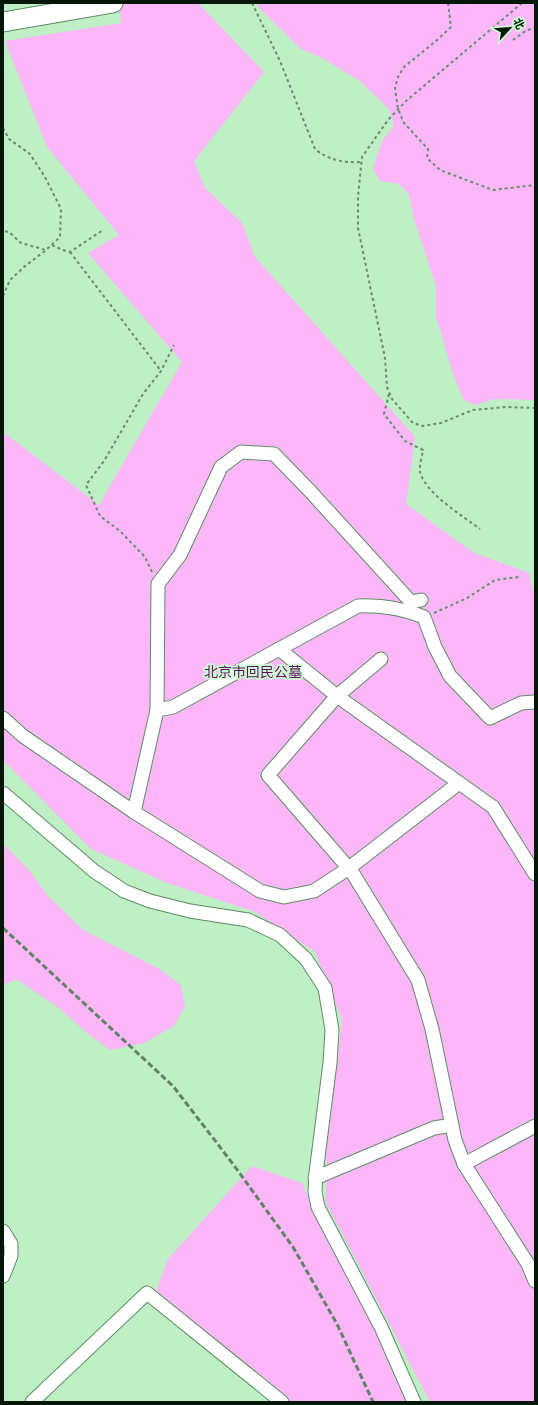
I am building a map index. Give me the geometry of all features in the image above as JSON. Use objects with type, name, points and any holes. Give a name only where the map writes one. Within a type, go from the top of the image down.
[{"type":"highway","points":[[3,22],[113,3]]},
{"type":"street","points":[[134,812],[157,710],[158,584],[180,555],[221,467],[241,452],[274,454],[310,491],[411,602],[421,600]]},
{"type":"street","points":[[157,710],[173,707],[358,606],[371,605],[414,613],[424,617],[435,647],[450,676],[490,718],[521,703],[535,702]]},
{"type":"street","points":[[279,648],[337,696],[493,807],[535,874]]},
{"type":"street","points":[[381,659],[337,696],[268,775],[349,868],[418,980],[432,1029],[455,1140],[464,1164],[528,1264],[535,1281]]},
{"type":"street","points":[[3,718],[23,736],[134,812],[260,891],[284,897],[314,891],[349,868],[459,783]]},
{"type":"street","points":[[3,793],[94,871],[124,891],[150,901],[190,911],[248,920],[280,935],[306,959],[325,988],[332,1030],[330,1063],[315,1178],[315,1192],[318,1207],[381,1327],[414,1402]]},
{"type":"street","points":[[315,1178],[434,1128],[452,1125]]},
{"type":"street","points":[[464,1164],[535,1126]]},
{"type":"street","points":[[3,1231],[12,1244],[11,1256],[3,1276]]},
{"type":"street","points":[[32,1402],[147,1294],[282,1402]]},
{"type":"path","points":[[252,3],[280,61],[315,149],[324,156],[333,160],[349,163],[361,162]]},
{"type":"path","points":[[448,3],[451,27],[404,67],[398,77],[395,88],[398,109],[404,124],[428,149],[427,158],[440,170],[493,190],[535,185]]},
{"type":"path","points":[[522,3],[398,109],[388,120],[362,157],[358,196],[358,228],[384,358],[387,387],[392,399],[413,423],[423,426],[441,422],[473,410],[506,407],[535,408]]},
{"type":"path","points":[[513,40],[524,32],[535,27]]},
{"type":"path","points":[[3,128],[9,139],[30,154],[45,177],[61,209],[60,237],[10,280],[3,296]]},
{"type":"path","points":[[70,252],[104,230]]},
{"type":"path","points":[[3,231],[9,232],[21,243],[46,250]]},
{"type":"path","points":[[52,244],[70,252],[161,371]]},
{"type":"path","points":[[158,584],[145,557],[120,531],[100,516],[86,485],[104,461],[143,394],[161,371],[174,345]]},
{"type":"path","points":[[389,392],[384,414],[405,440],[423,450],[420,471],[425,483],[436,495],[480,530]]},
{"type":"path","points":[[424,617],[466,598],[496,580],[519,577]]},
{"type":"green space","name":"北京市回民公墓","points":[[119,3],[198,3],[264,72],[194,161],[205,188],[242,223],[255,257],[415,437],[406,504],[474,553],[529,573],[535,598],[535,1402],[430,1402],[326,1203],[326,1154],[342,1020],[315,952],[255,912],[167,883],[91,849],[3,760],[3,432],[99,505],[182,362],[88,253],[119,235],[47,147],[5,41],[121,23]]},
{"type":"green space","points":[[257,3],[535,3],[535,400],[494,399],[475,405],[464,400],[454,377],[436,317],[436,286],[414,219],[409,194],[399,184],[380,181],[373,169],[382,141],[394,126],[389,109],[360,81],[322,58],[301,49],[259,8]]},
{"type":"green space","points":[[3,844],[28,869],[47,895],[83,930],[159,969],[181,985],[185,1006],[174,1026],[144,1043],[110,1050],[87,1033],[59,1008],[16,979],[3,985]]},
{"type":"green space","points":[[252,1166],[302,1183],[316,1215],[373,1326],[406,1402],[281,1402],[156,1291],[168,1259]]},
{"type":"railway","points":[[3,928],[173,1086],[233,1164],[293,1247],[337,1324],[373,1402]]}]
